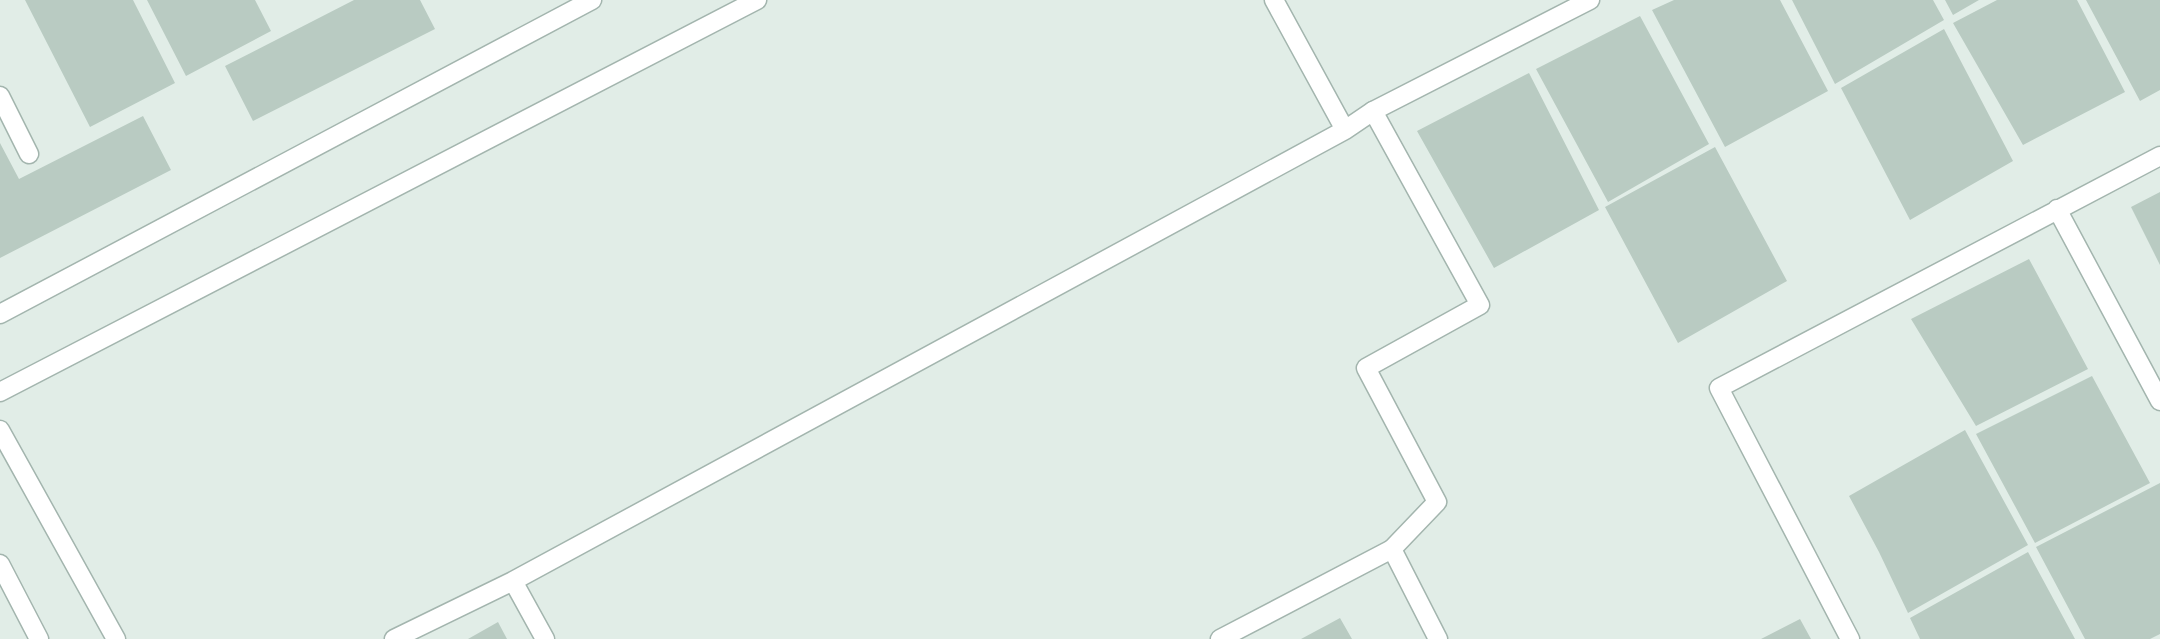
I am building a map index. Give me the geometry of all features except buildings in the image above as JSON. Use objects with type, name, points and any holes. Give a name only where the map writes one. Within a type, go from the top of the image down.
[{"type":"street","points":[[0,314],[592,0]]},
{"type":"street","points":[[0,392],[757,0]]},
{"type":"street","points":[[1274,0],[1345,130]]},
{"type":"street","points":[[394,639],[513,581],[1345,130],[1373,111],[1590,0]]},
{"type":"street","points":[[0,96],[30,154]]},
{"type":"street","points":[[1220,639],[1392,549],[1437,502],[1366,368],[1480,305],[1373,111]]},
{"type":"street","points":[[1850,639],[1719,388],[2160,156]]},
{"type":"street","points":[[2057,209],[2160,401]]},
{"type":"street","points":[[0,430],[116,639]]},
{"type":"street","points":[[1392,549],[1438,639]]},
{"type":"street","points":[[0,564],[39,639]]},
{"type":"street","points":[[513,581],[545,639]]}]
